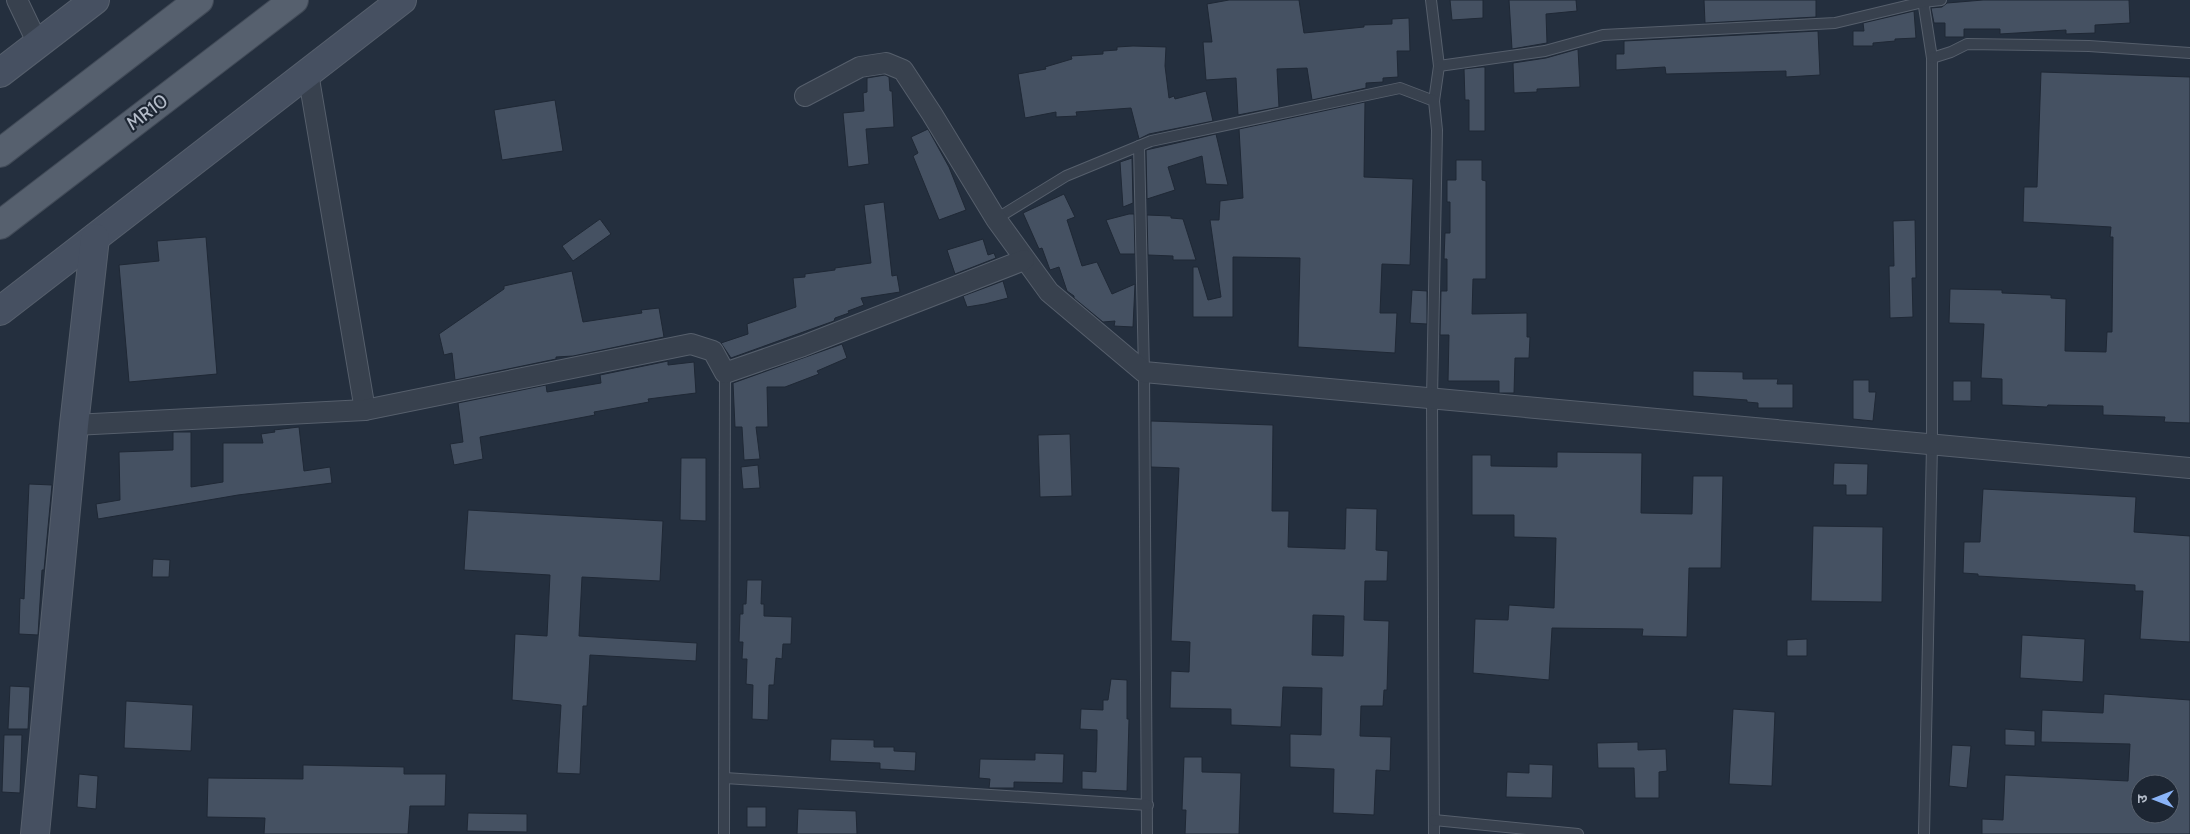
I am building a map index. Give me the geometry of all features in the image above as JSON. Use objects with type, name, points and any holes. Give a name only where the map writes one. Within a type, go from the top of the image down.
[{"type":"main road","points":[[0,154],[199,0]]},
{"type":"main road","name":"MR10","points":[[0,225],[294,0]]},
{"type":"street","points":[[17,0],[38,44]]},
{"type":"street","points":[[0,73],[95,0]]},
{"type":"street","points":[[0,311],[402,0]]},
{"type":"street","points":[[805,96],[860,67],[886,63],[903,70],[996,220],[1049,292],[1144,372],[2190,468]]},
{"type":"street","points":[[308,73],[365,410]]},
{"type":"street","points":[[35,834],[74,425],[95,238]]},
{"type":"street","points":[[74,425],[365,410],[691,344],[713,351],[725,373],[812,342],[1024,260]]},
{"type":"lane","points":[[1431,0],[1439,66],[1434,102],[1437,130],[1432,399],[1434,834]]},
{"type":"lane","points":[[1439,66],[1545,51],[1603,35],[1835,23],[1923,1],[1941,0]]},
{"type":"lane","points":[[1923,1],[1932,58],[1932,445],[1924,834]]},
{"type":"lane","points":[[1932,58],[1967,44],[2089,46],[2190,53]]},
{"type":"lane","points":[[996,220],[1066,176],[1161,139],[1400,88],[1434,102]]},
{"type":"lane","points":[[1139,146],[1144,372],[1147,834]]},
{"type":"lane","points":[[724,834],[725,373]]},
{"type":"lane","points":[[725,778],[1148,805]]},
{"type":"lane","points":[[1434,820],[1578,834]]},
{"type":"building","points":[[1229,0],[1299,0],[1304,33],[1364,27],[1364,25],[1392,24],[1392,19],[1409,18],[1410,51],[1397,51],[1398,77],[1383,78],[1383,82],[1366,83],[1366,88],[1312,100],[1307,68],[1277,69],[1279,107],[1238,115],[1236,78],[1206,80],[1203,42],[1212,42],[1207,4]]},
{"type":"building","points":[[1450,0],[1483,0],[1483,18],[1452,20]]},
{"type":"building","points":[[1509,0],[1576,0],[1577,11],[1546,14],[1547,43],[1512,49]]},
{"type":"building","points":[[1704,0],[1816,0],[1816,17],[1705,23]]},
{"type":"building","points":[[1983,0],[2129,0],[2130,23],[2095,25],[2095,33],[2066,34],[2066,30],[2000,34],[2000,29],[1964,29],[1964,37],[1945,37],[1945,23],[1934,23],[1931,8],[1942,7],[1947,3]]},
{"type":"building","points":[[1914,11],[1916,38],[1873,43],[1873,46],[1853,46],[1853,31],[1864,31],[1863,23]]},
{"type":"building","points":[[1818,31],[1820,75],[1786,77],[1786,71],[1666,74],[1665,67],[1616,70],[1616,54],[1624,54],[1624,41]]},
{"type":"building","points":[[1117,47],[1166,47],[1165,66],[1169,98],[1174,96],[1175,99],[1206,91],[1213,121],[1149,134],[1139,139],[1131,108],[1076,112],[1077,116],[1056,117],[1056,112],[1025,118],[1018,74],[1046,69],[1045,67],[1072,59],[1071,56],[1103,54],[1103,51],[1117,50]]},
{"type":"building","points":[[1578,49],[1580,87],[1537,89],[1537,92],[1514,93],[1513,63],[1546,58]]},
{"type":"building","points":[[1485,67],[1485,131],[1469,131],[1469,100],[1465,100],[1464,69]]},
{"type":"building","points":[[2041,72],[2190,77],[2190,423],[2164,422],[2165,417],[2103,415],[2103,406],[2048,405],[2047,407],[2002,405],[2002,379],[1981,378],[1984,324],[1949,323],[1950,289],[2002,290],[2002,293],[2051,295],[2051,298],[2066,299],[2065,351],[2106,352],[2107,332],[2112,332],[2113,237],[2110,237],[2111,227],[2023,222],[2024,187],[2037,187]]},
{"type":"building","points":[[885,75],[889,77],[890,91],[892,91],[894,127],[866,129],[869,164],[848,167],[843,113],[864,111],[863,93],[867,92],[867,78]]},
{"type":"building","points":[[555,100],[563,151],[502,160],[494,110]]},
{"type":"building","points":[[1365,102],[1364,177],[1413,179],[1410,265],[1382,264],[1380,313],[1397,313],[1395,353],[1298,347],[1300,258],[1233,257],[1233,317],[1193,317],[1193,267],[1198,267],[1208,300],[1221,297],[1210,220],[1219,220],[1220,201],[1243,198],[1239,129]]},
{"type":"building","points":[[928,129],[949,167],[966,210],[939,220],[913,156],[918,153],[911,137]]},
{"type":"building","points":[[1216,134],[1228,185],[1206,184],[1202,156],[1168,167],[1175,190],[1147,199],[1146,150]]},
{"type":"building","points":[[1132,158],[1133,203],[1123,207],[1120,162]]},
{"type":"building","points":[[1456,160],[1482,160],[1482,180],[1486,181],[1486,279],[1473,279],[1472,314],[1527,313],[1527,337],[1530,337],[1529,358],[1515,358],[1514,393],[1499,393],[1499,381],[1448,381],[1449,335],[1440,335],[1441,291],[1447,291],[1447,259],[1444,259],[1445,233],[1450,233],[1450,202],[1447,202],[1447,180],[1456,180]]},
{"type":"building","points":[[1064,194],[1075,217],[1067,220],[1082,266],[1097,262],[1112,294],[1135,284],[1133,327],[1114,326],[1115,321],[1103,322],[1074,298],[1067,291],[1059,267],[1050,270],[1042,248],[1039,249],[1023,213]]},
{"type":"building","points":[[884,202],[892,276],[897,275],[900,292],[861,298],[864,305],[848,311],[849,313],[835,318],[834,321],[731,358],[721,343],[748,334],[747,324],[796,307],[793,278],[805,277],[805,274],[835,270],[835,268],[871,263],[864,205]]},
{"type":"building","points":[[1134,214],[1135,254],[1120,254],[1106,220]]},
{"type":"building","points":[[1147,215],[1171,216],[1171,218],[1183,219],[1196,260],[1173,260],[1173,256],[1148,255]]},
{"type":"building","points":[[600,219],[611,234],[573,261],[562,246]]},
{"type":"building","points":[[1915,220],[1916,278],[1912,278],[1913,317],[1890,318],[1889,266],[1894,266],[1893,221]]},
{"type":"building","points":[[206,237],[217,374],[129,382],[119,265],[159,261],[157,241]]},
{"type":"building","points":[[983,239],[988,255],[994,253],[996,258],[955,274],[947,250]]},
{"type":"building","points":[[572,271],[583,322],[642,313],[641,310],[659,308],[664,337],[573,356],[556,357],[556,359],[455,380],[452,353],[444,355],[439,334],[504,289],[504,286]]},
{"type":"building","points":[[1003,281],[1008,298],[967,307],[963,296]]},
{"type":"building","points":[[1412,290],[1427,291],[1427,324],[1410,323]]},
{"type":"building","points":[[842,344],[847,358],[817,371],[819,374],[785,387],[767,387],[768,427],[756,427],[760,459],[744,460],[742,427],[735,427],[733,383]]},
{"type":"building","points":[[668,361],[668,365],[694,362],[696,393],[648,399],[649,402],[594,412],[595,415],[480,437],[483,459],[454,465],[450,444],[463,442],[458,403],[546,385],[547,392],[601,383],[600,375]]},
{"type":"building","points":[[1693,371],[1743,372],[1743,379],[1778,379],[1777,384],[1793,384],[1793,408],[1758,408],[1758,403],[1747,402],[1747,400],[1693,396]]},
{"type":"building","points":[[1853,380],[1869,380],[1869,392],[1876,392],[1873,421],[1853,419]]},
{"type":"building","points":[[1953,381],[1971,381],[1971,401],[1953,401]]},
{"type":"building","points":[[1151,421],[1273,425],[1272,511],[1289,511],[1288,547],[1345,549],[1346,508],[1377,509],[1376,550],[1388,551],[1387,581],[1365,581],[1364,620],[1389,621],[1387,690],[1384,690],[1383,706],[1361,706],[1360,736],[1391,737],[1390,771],[1376,770],[1374,815],[1333,813],[1334,769],[1290,767],[1290,734],[1321,735],[1322,688],[1283,687],[1281,727],[1231,725],[1231,709],[1170,708],[1171,671],[1189,672],[1190,642],[1171,641],[1179,468],[1151,467]],"holes":[[[1313,615],[1344,616],[1343,656],[1312,655]]]},
{"type":"building","points":[[299,427],[304,471],[330,467],[332,483],[238,495],[98,519],[96,504],[120,500],[119,452],[173,450],[173,432],[191,432],[191,487],[223,482],[223,443],[263,443],[261,434],[275,432],[274,430]]},
{"type":"building","points":[[1070,434],[1072,496],[1040,497],[1038,435]]},
{"type":"building","points":[[1557,452],[1642,453],[1641,513],[1692,514],[1693,476],[1723,476],[1721,568],[1689,568],[1687,637],[1642,636],[1643,629],[1552,628],[1549,680],[1473,673],[1475,619],[1508,620],[1509,605],[1554,608],[1556,538],[1514,537],[1514,515],[1472,515],[1472,455],[1491,455],[1491,466],[1557,467]]},
{"type":"building","points":[[681,458],[706,458],[706,521],[680,520]]},
{"type":"building","points":[[1834,463],[1868,464],[1867,495],[1846,495],[1846,485],[1833,485]]},
{"type":"building","points":[[758,465],[760,488],[743,489],[741,467]]},
{"type":"building","points":[[29,484],[52,485],[44,570],[42,570],[38,635],[19,634],[20,598],[24,599]]},
{"type":"building","points":[[1983,489],[2136,497],[2134,532],[2190,536],[2190,642],[2140,639],[2143,591],[2135,591],[2135,585],[1978,576],[1978,574],[1963,573],[1964,542],[1980,542]]},
{"type":"building","points":[[468,510],[663,521],[660,581],[582,577],[579,636],[697,643],[696,661],[590,655],[587,706],[583,706],[580,774],[557,773],[561,705],[512,700],[515,634],[547,636],[550,575],[464,570]]},
{"type":"building","points":[[1813,526],[1883,527],[1882,602],[1811,601]]},
{"type":"building","points":[[153,559],[170,560],[169,577],[152,577]]},
{"type":"building","points":[[747,580],[762,580],[761,604],[764,604],[764,616],[792,617],[791,644],[783,644],[782,659],[776,658],[774,685],[769,685],[768,720],[752,719],[753,685],[746,684],[747,659],[742,659],[743,642],[739,642],[740,614],[743,614],[743,604],[746,604]]},
{"type":"building","points":[[2022,635],[2085,639],[2083,682],[2020,678]]},
{"type":"building","points":[[1807,639],[1807,656],[1787,656],[1787,640]]},
{"type":"building","points":[[1111,679],[1127,680],[1127,719],[1129,719],[1127,791],[1082,789],[1082,771],[1096,772],[1097,730],[1080,729],[1081,709],[1103,710],[1103,700],[1108,700]]},
{"type":"building","points":[[10,686],[30,687],[28,729],[8,729]]},
{"type":"building","points":[[2104,694],[2190,700],[2190,834],[1982,834],[1982,819],[2003,820],[2005,775],[2128,781],[2130,744],[2041,742],[2042,710],[2103,713]]},
{"type":"building","points":[[126,701],[193,705],[191,751],[124,748]]},
{"type":"building","points":[[1733,709],[1775,712],[1772,786],[1729,784]]},
{"type":"building","points":[[2005,729],[2035,731],[2035,746],[2005,745]]},
{"type":"building","points":[[4,735],[22,735],[20,793],[2,792]]},
{"type":"building","points":[[831,739],[874,740],[874,747],[894,747],[894,751],[916,752],[915,771],[880,769],[880,763],[830,761]]},
{"type":"building","points":[[1638,742],[1638,750],[1666,749],[1667,771],[1659,772],[1659,798],[1635,798],[1634,768],[1598,768],[1597,743]]},
{"type":"building","points":[[1952,745],[1971,746],[1967,788],[1949,786]]},
{"type":"building","points":[[1035,753],[1064,754],[1063,783],[1014,782],[1014,788],[989,788],[990,779],[979,778],[980,759],[1035,760]]},
{"type":"building","points":[[1184,757],[1202,757],[1202,772],[1241,773],[1239,834],[1185,834],[1186,810],[1182,810]]},
{"type":"building","points":[[1529,764],[1553,765],[1552,798],[1506,797],[1507,772],[1529,773]]},
{"type":"building","points":[[303,765],[404,767],[404,774],[446,774],[445,806],[410,806],[408,834],[264,834],[265,818],[207,817],[208,778],[303,779]]},
{"type":"building","points":[[79,774],[98,776],[96,809],[77,807]]},
{"type":"building","points":[[747,807],[766,807],[766,827],[747,827]]},
{"type":"building","points":[[798,809],[856,811],[857,834],[797,834]]},
{"type":"building","points":[[468,813],[527,814],[527,832],[467,831]]}]
